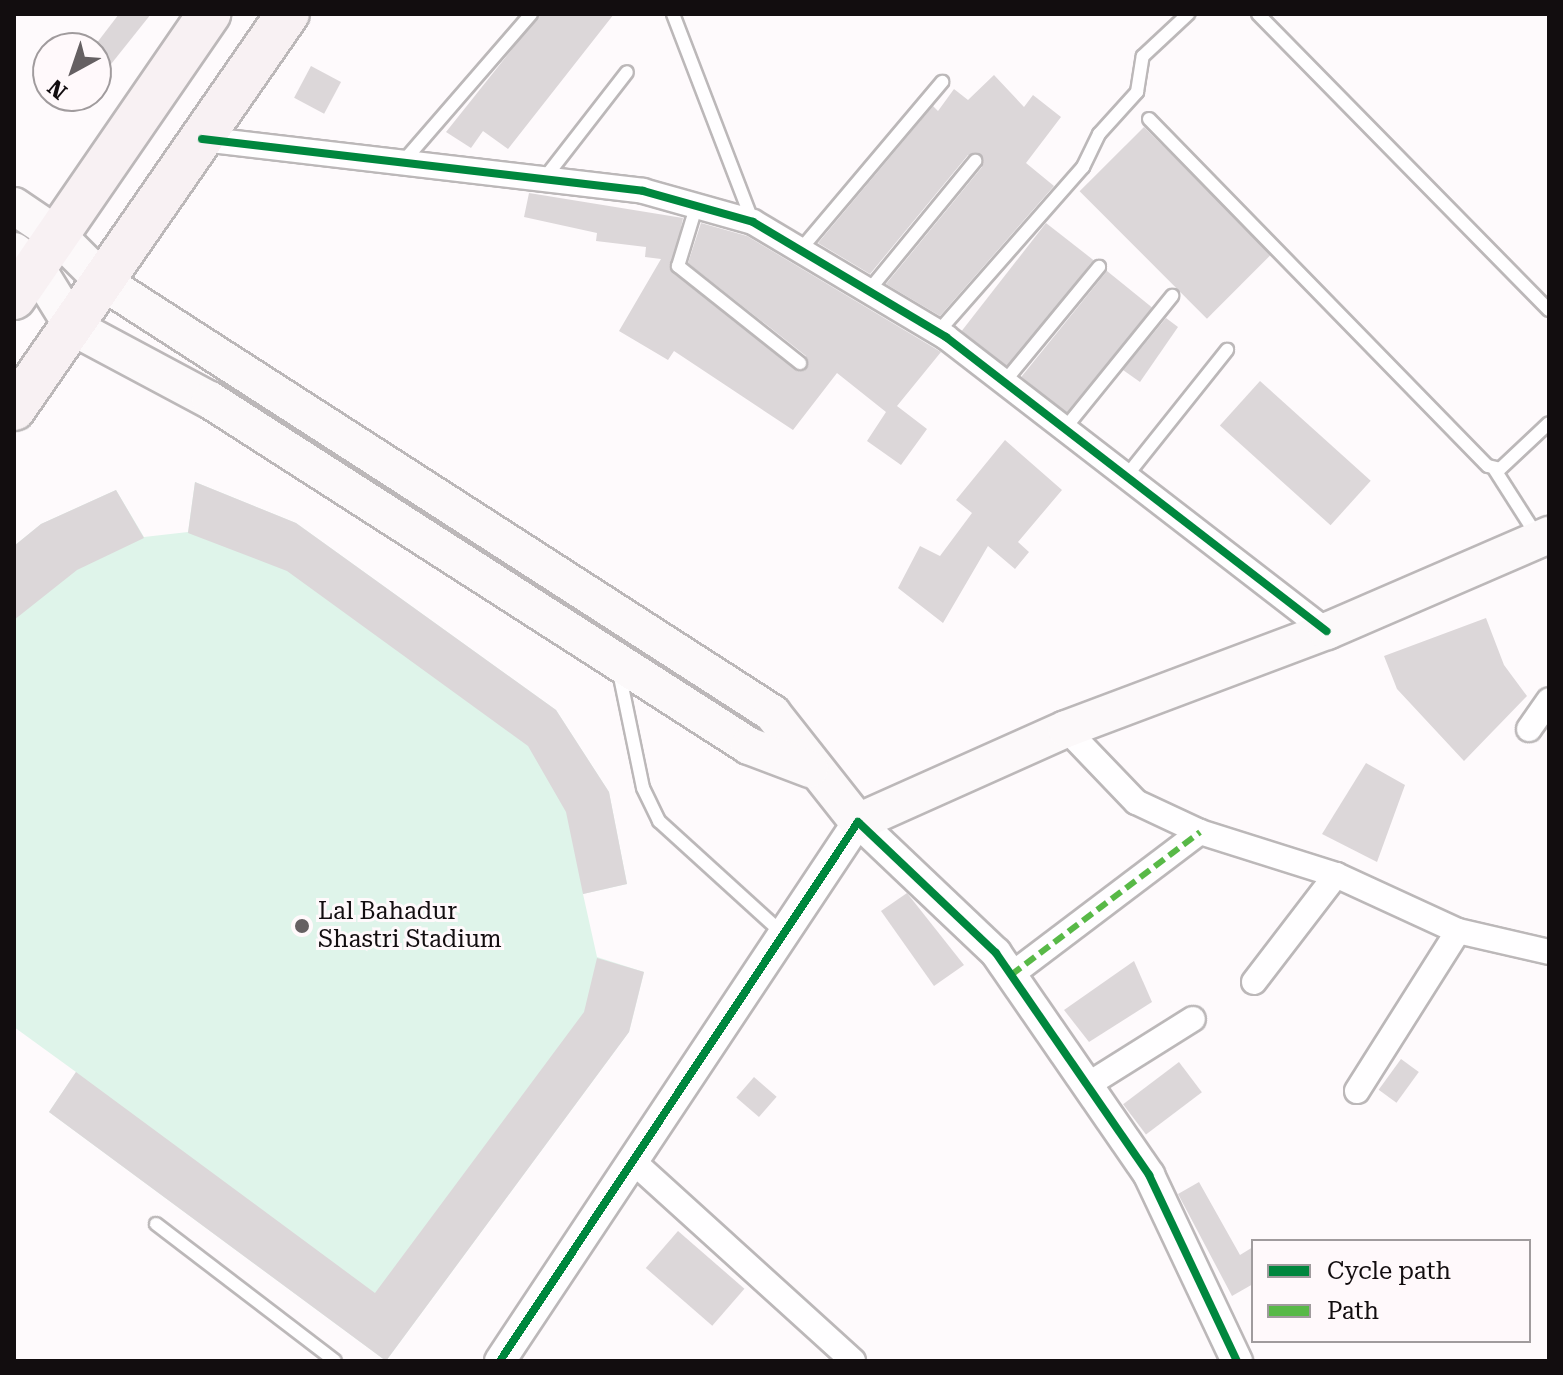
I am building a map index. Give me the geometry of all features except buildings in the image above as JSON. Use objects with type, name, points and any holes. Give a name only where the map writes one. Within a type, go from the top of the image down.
[{"type":"highway","points":[[30,262],[209,14]]},
{"type":"highway","points":[[14,409],[105,283],[288,14]]},
{"type":"main road","points":[[14,206],[30,262],[73,327],[210,400],[749,746],[810,769]]},
{"type":"main road","points":[[30,262],[105,283],[772,713],[810,769],[858,822],[1066,729],[1327,631],[1546,539]]},
{"type":"main road","points":[[396,518],[417,485]]},
{"type":"street","points":[[202,139],[544,179],[697,204],[753,222],[938,332],[1128,474],[1327,631]]},
{"type":"street","points":[[1529,729],[1549,700]]},
{"type":"street","points":[[1066,729],[1136,802],[1200,832],[1336,875],[1458,931],[1549,952]]},
{"type":"street","points":[[500,1361],[636,1164],[858,822],[1011,975],[1149,1175],[1237,1361]]},
{"type":"street","points":[[1011,975],[1200,832]]},
{"type":"street","points":[[1254,982],[1336,875]]},
{"type":"street","points":[[1357,1091],[1458,931]]},
{"type":"street","points":[[1086,1086],[1193,1019]]},
{"type":"street","points":[[636,1164],[853,1361]]},
{"type":"lane","points":[[402,163],[531,14]]},
{"type":"lane","points":[[673,14],[753,222]]},
{"type":"lane","points":[[938,332],[1083,167],[1099,134],[1137,92],[1143,56],[1188,14]]},
{"type":"lane","points":[[1258,14],[1549,310]]},
{"type":"lane","points":[[544,179],[627,72]]},
{"type":"lane","points":[[801,249],[942,82]]},
{"type":"lane","points":[[1149,119],[1495,470],[1546,539]]},
{"type":"lane","points":[[870,289],[975,161]]},
{"type":"lane","points":[[697,204],[678,266],[800,363]]},
{"type":"lane","points":[[1005,381],[1099,267]]},
{"type":"lane","points":[[1066,427],[1172,296]]},
{"type":"lane","points":[[1128,474],[1227,350]]},
{"type":"lane","points":[[1495,470],[1549,423]]},
{"type":"lane","points":[[617,661],[643,788],[659,821],[785,935]]},
{"type":"lane","points":[[156,1224],[335,1361]]},
{"type":"green space","name":"Lal Bahadur Shastri Stadium","points":[[195,482],[296,523],[556,710],[609,792],[627,884],[583,894],[597,957],[644,972],[629,1032],[386,1361],[49,1112],[76,1072],[14,1027],[14,546],[41,524],[116,490],[144,537],[188,532]]},
{"type":"marked path","points":[[1011,975],[1200,832]]},
{"type":"cycle path","points":[[202,139],[643,191],[753,222],[946,337],[1327,631]]},
{"type":"cycle path","points":[[500,1361],[858,822],[996,953],[1149,1175],[1237,1361]]},
{"type":"place","name":"Lal Bahadur Shastri Stadium","points":[[302,926]]}]
